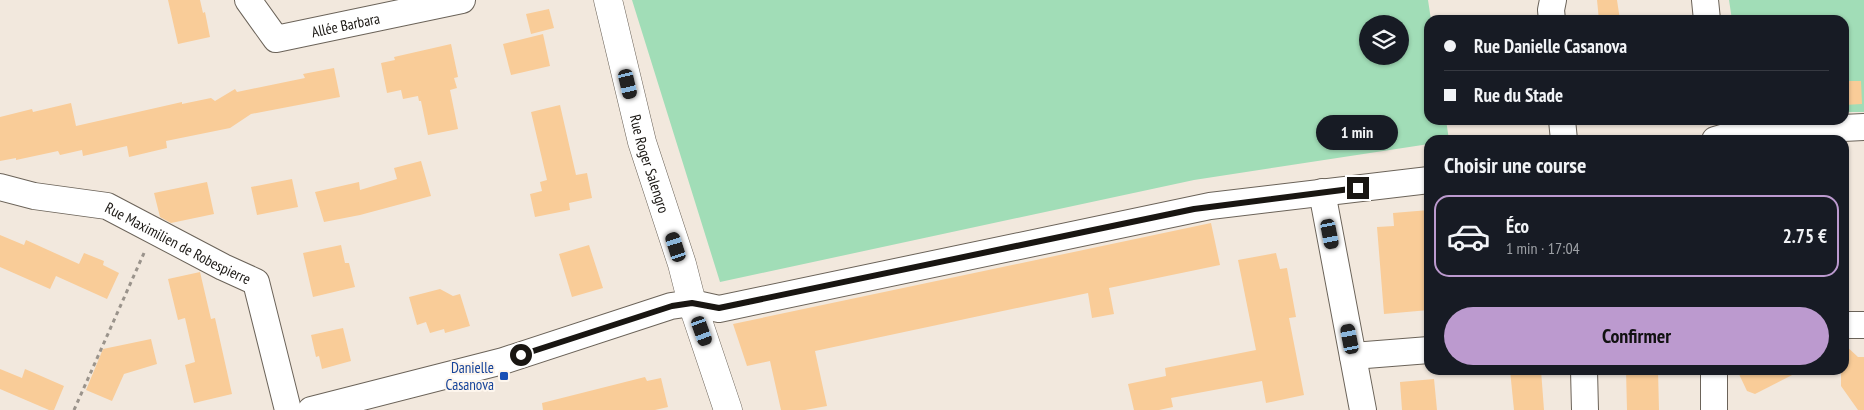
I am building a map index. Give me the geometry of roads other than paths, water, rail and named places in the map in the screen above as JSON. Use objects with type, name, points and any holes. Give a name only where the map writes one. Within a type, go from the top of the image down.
[{"type":"street","name":"Allée Barbara","points":[[248,0],[276,39],[462,0]]},
{"type":"street","name":"Rue Roger Salengro","points":[[608,0],[642,142],[682,264],[692,303],[728,410]]},
{"type":"street","points":[[1552,15],[1553,0]]},
{"type":"street","points":[[1705,0],[1706,15]]},
{"type":"street","points":[[1732,135],[1739,133],[1864,127]]},
{"type":"street","points":[[311,410],[503,361],[672,306],[692,303],[719,308],[1210,206],[1424,181]]},
{"type":"street","name":"Rue Maximilien de Robespierre","points":[[0,187],[34,196],[107,206],[223,267],[256,282],[288,410]]},
{"type":"street","points":[[1322,192],[1363,410]]},
{"type":"street","points":[[1849,325],[1864,324]]},
{"type":"street","points":[[1353,356],[1424,350]]},
{"type":"street","points":[[1584,375],[1585,410]]},
{"type":"street","points":[[1714,375],[1714,410]]},
{"type":"place","name":"Danielle Casanova","points":[[504,376]]}]
